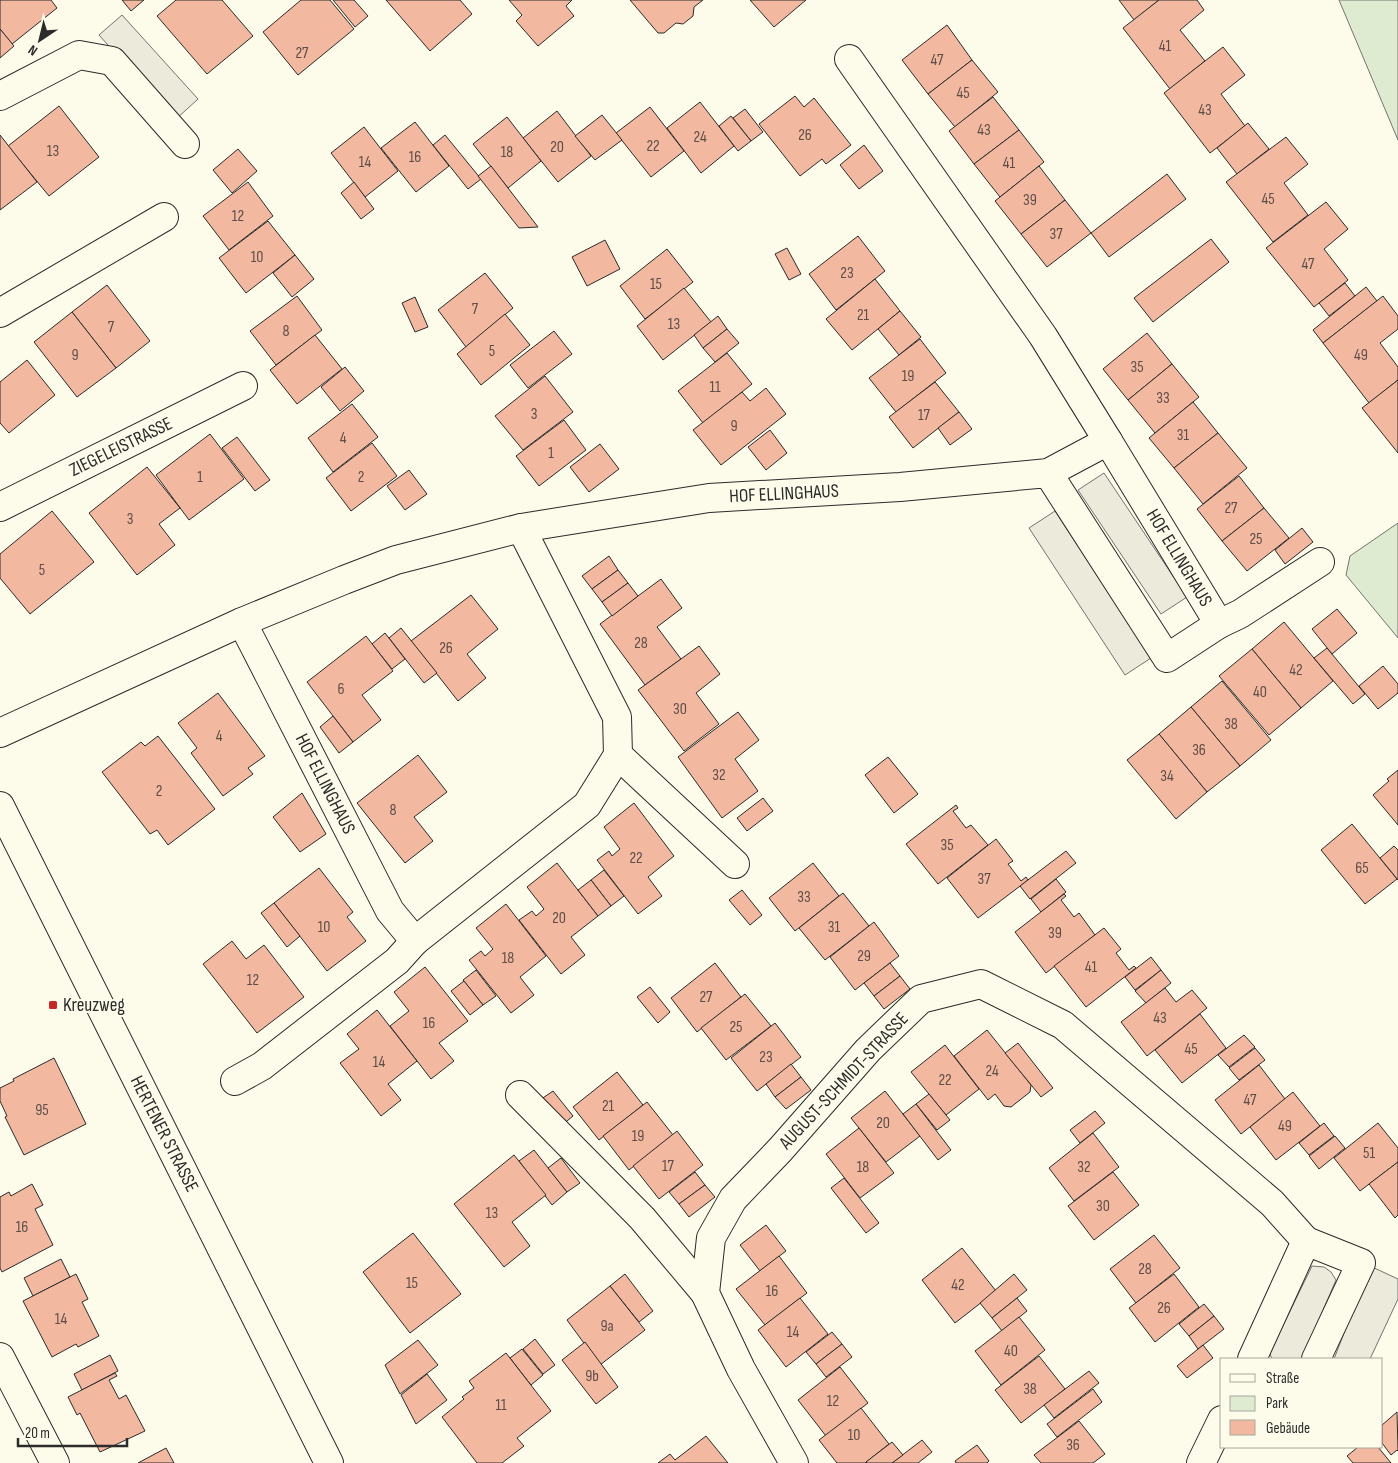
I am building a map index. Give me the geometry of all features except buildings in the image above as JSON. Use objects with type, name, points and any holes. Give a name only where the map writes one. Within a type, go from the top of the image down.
[{"type":"street","points":[[0,96],[79,55],[112,61],[185,144]]},
{"type":"street","name":"HOF ELLINGHAUS","points":[[849,59],[1043,336],[1219,624]]},
{"type":"street","points":[[0,313],[164,217]]},
{"type":"street","name":"ZIEGELEISTRASSE","points":[[0,507],[243,386]]},
{"type":"street","name":"HOF ELLINGHAUS","points":[[0,732],[242,622],[396,560],[521,528],[709,498],[900,487],[1048,474],[1108,441]]},
{"type":"street","name":"HOF ELLINGHAUS","points":[[1048,474],[1167,658],[1219,624],[1240,614],[1320,562]]},
{"type":"street","points":[[235,1081],[262,1066],[397,962],[415,941],[588,805],[618,755],[617,717],[521,528]]},
{"type":"street","name":"HOF ELLINGHAUS","points":[[242,622],[390,911],[415,941]]},
{"type":"street","points":[[618,755],[735,864]]},
{"type":"street","name":"HERTENER STRASSE","points":[[0,806],[329,1463]]},
{"type":"street","name":"AUGUST-SCHMIDT-STRASSE","points":[[705,1293],[711,1238],[734,1199],[868,1050],[921,999],[981,984],[1063,1025],[1272,1203],[1306,1241],[1361,1263],[1316,1358]]},
{"type":"street","points":[[520,1095],[642,1218],[705,1293],[741,1369],[794,1463]]},
{"type":"street","points":[[1252,1358],[1306,1241]]},
{"type":"street","points":[[0,1357],[55,1463]]},
{"type":"street","points":[[1202,1463],[1220,1424]]},
{"type":"green space","points":[[1339,0],[1398,0],[1398,140]]},
{"type":"green space","points":[[1398,523],[1398,638],[1346,575],[1350,556]]},
{"type":"shaded area","points":[[122,15],[198,99],[175,120],[99,35]]},
{"type":"shaded area","points":[[1104,473],[1187,597],[1161,614],[1078,490]]},
{"type":"shaded area","points":[[1055,511],[1151,658],[1125,675],[1029,528]]},
{"type":"shaded area","points":[[1312,1266],[1324,1267],[1331,1272],[1336,1280],[1302,1358],[1272,1358],[1270,1354]]},
{"type":"shaded area","points":[[1370,1266],[1398,1279],[1398,1299],[1370,1358],[1334,1358]]},
{"type":"place","name":"Kreuzweg","points":[[53,1005]]}]
